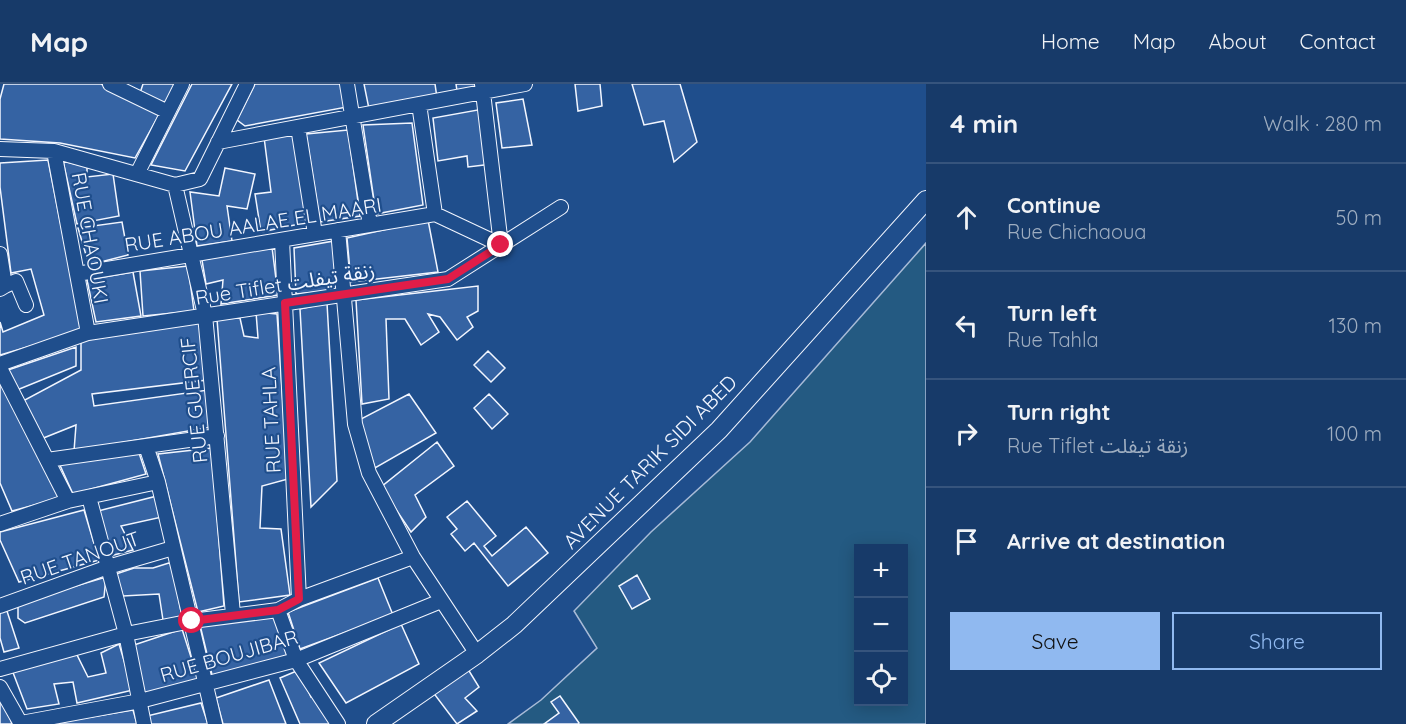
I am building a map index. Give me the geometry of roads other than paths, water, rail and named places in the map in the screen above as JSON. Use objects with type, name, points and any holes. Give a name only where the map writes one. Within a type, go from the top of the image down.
[{"type":"street","points":[[110,84],[168,112]]},
{"type":"street","points":[[137,174],[182,84]]},
{"type":"street","points":[[0,149],[54,151],[175,185],[200,179],[247,84]]},
{"type":"street","points":[[347,84],[370,225]]},
{"type":"street","points":[[218,142],[419,104],[483,88],[525,84]]},
{"type":"street","points":[[483,88],[501,245]]},
{"type":"street","points":[[419,104],[435,214],[501,245]]},
{"type":"street","points":[[298,127],[315,234]]},
{"type":"street","name":"RUE CHAOUKI","points":[[54,151],[88,333]]},
{"type":"street","name":"RUE GUERCIF","points":[[175,185],[205,315],[233,614]]},
{"type":"street","name":"AVENUE TARIK SIDI ABED","points":[[376,724],[514,626],[719,430],[926,200]]},
{"type":"street","name":"Rue Tiflet زنقة تيفلت","points":[[0,366],[88,333],[448,279],[561,207]]},
{"type":"street","name":"RUE ABOU AALAE EL MAARI","points":[[77,274],[435,214]]},
{"type":"street","points":[[338,230],[358,434],[369,473],[413,557],[477,654]]},
{"type":"street","name":"RUE TAHLA","points":[[282,240],[299,599]]},
{"type":"street","points":[[0,254],[3,288],[16,281],[26,305]]},
{"type":"street","points":[[0,366],[68,501]]},
{"type":"street","points":[[47,460],[217,436]]},
{"type":"street","points":[[146,446],[158,482],[215,724]]},
{"type":"street","points":[[0,524],[68,501],[158,482]]},
{"type":"street","points":[[89,496],[126,634],[144,724]]},
{"type":"street","name":"RUE TANOUT","points":[[0,606],[108,567],[174,548]]},
{"type":"street","points":[[0,669],[126,634],[233,614],[278,610],[299,599],[413,557]]},
{"type":"street","name":"RUE BOUJIBAR","points":[[21,723],[140,701],[296,660],[441,601]]},
{"type":"street","points":[[278,610],[296,660],[338,724]]},
{"type":"street","points":[[0,687],[21,723]]}]
